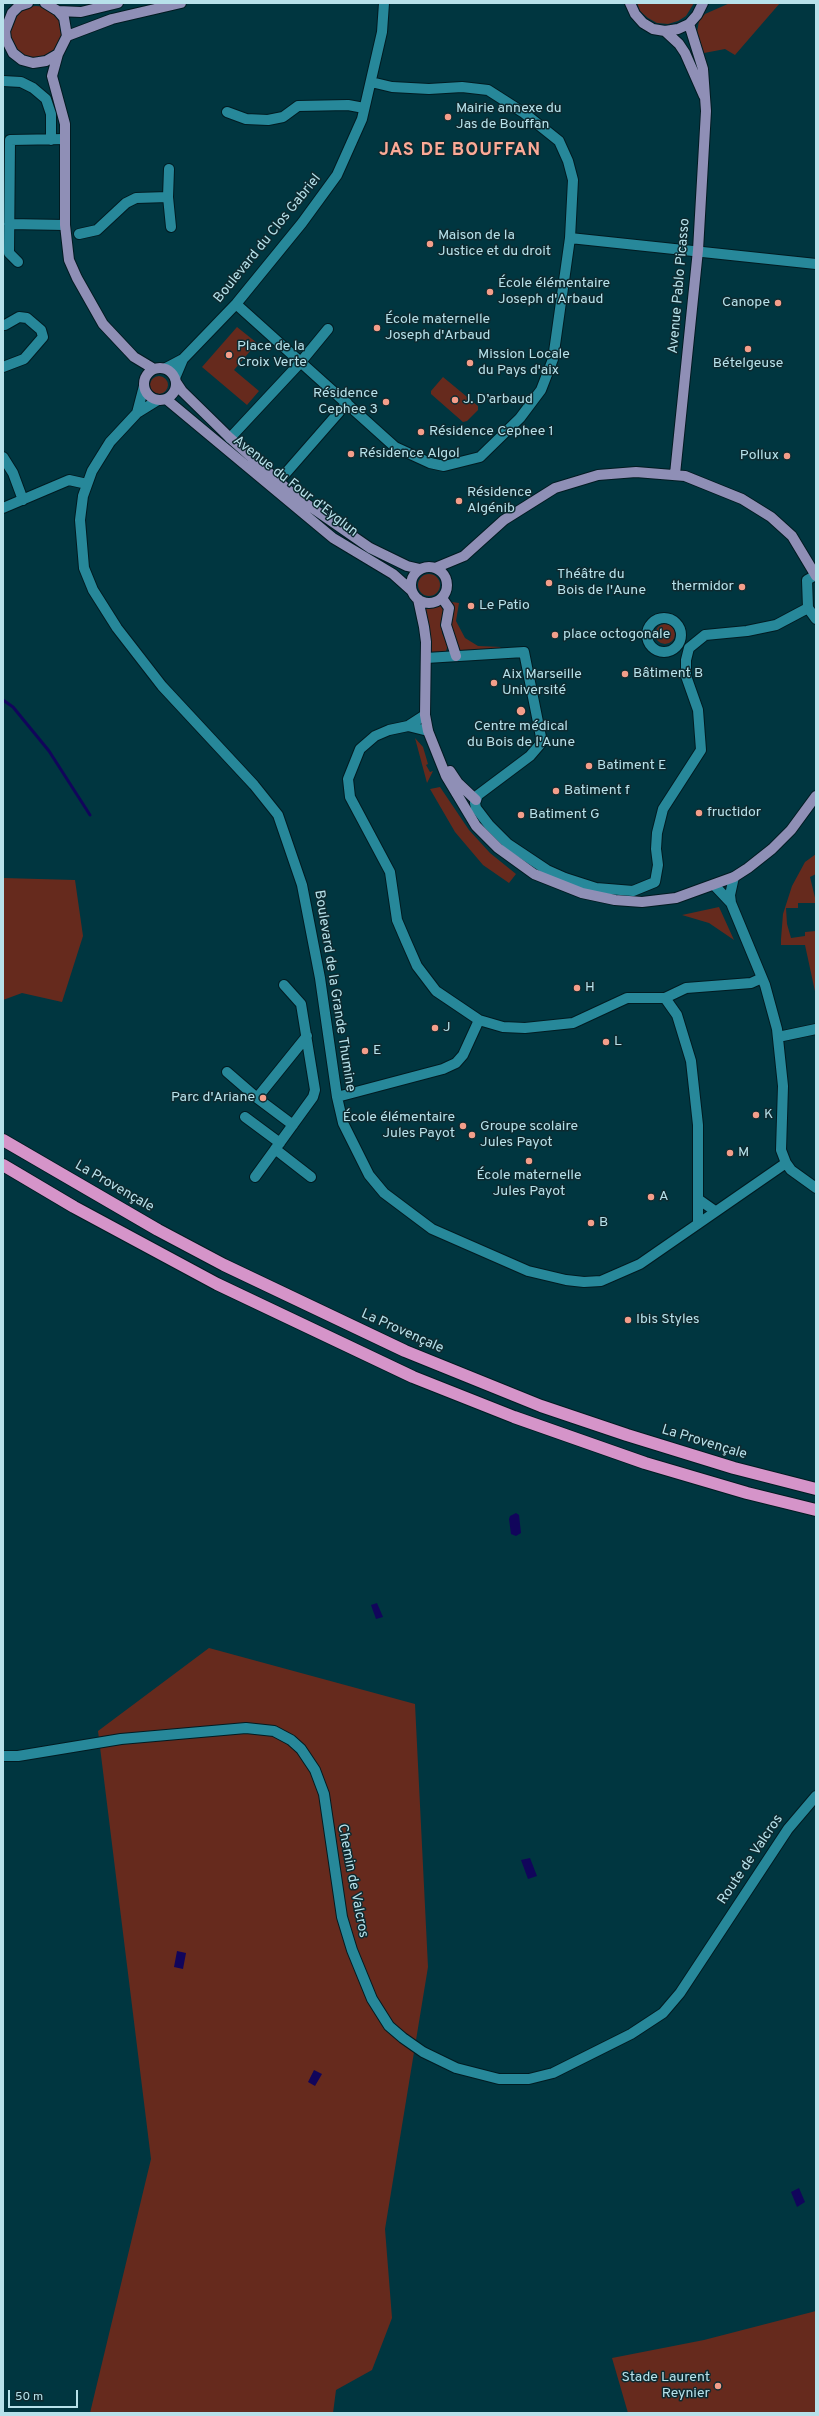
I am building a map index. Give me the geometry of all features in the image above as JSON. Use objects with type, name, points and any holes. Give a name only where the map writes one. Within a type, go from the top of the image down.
[{"type":"highway","name":"La Provençale","points":[[3,1140],[217,1261],[406,1351],[541,1406],[627,1435],[734,1468],[816,1490]]},
{"type":"highway","points":[[3,1165],[74,1208],[217,1284],[413,1377],[514,1417],[638,1460],[747,1493],[816,1510]]},
{"type":"main road","points":[[45,3],[58,11],[64,18],[67,36],[58,54],[52,76]]},
{"type":"main road","points":[[58,11],[81,12],[118,3]]},
{"type":"main road","points":[[67,36],[112,19],[181,3]]},
{"type":"main road","points":[[630,3],[635,14],[643,23],[653,29],[665,31],[678,30],[689,24],[701,6],[709,3]]},
{"type":"main road","points":[[22,4],[12,13],[4,32],[8,54],[33,63],[45,69],[52,76],[65,124],[65,225],[69,260],[77,278],[103,324],[134,357],[142,372],[144,384],[149,395],[162,399],[175,389],[175,380],[166,368],[154,369],[134,357]]},
{"type":"main road","name":"Avenue Pablo Picasso","points":[[676,474],[698,250],[705,100],[703,69],[689,24]]},
{"type":"main road","name":"Avenue Pablo Picasso","points":[[665,31],[679,44],[685,53],[705,100]]},
{"type":"main road","points":[[33,63],[46,62],[58,54]]},
{"type":"main road","points":[[144,384],[145,377],[154,369]]},
{"type":"main road","name":"Avenue du Four d’Eyglun","points":[[175,380],[182,391],[278,482],[370,548],[407,566],[420,570]]},
{"type":"main road","name":"Avenue du Four d’Eyglun","points":[[162,399],[334,538],[388,571],[415,595]]},
{"type":"main road","points":[[813,577],[792,536],[771,517],[725,490],[676,474],[636,472],[607,474],[555,488],[514,513],[464,556],[435,568],[420,570],[412,579],[424,627],[426,658],[425,716],[432,742],[454,791],[476,826],[498,848],[534,874],[582,893],[628,901],[665,900],[714,885],[734,877],[781,841],[800,820],[816,796]]},
{"type":"main road","points":[[415,595],[427,603],[442,598],[447,589],[447,581],[440,571],[435,568]]},
{"type":"main road","points":[[442,598],[449,608],[446,625],[456,656]]},
{"type":"main road","points":[[432,742],[458,783],[477,797]]},
{"type":"street","name":"Boulevard du Clos Gabriel","points":[[166,368],[183,359],[236,304],[302,223],[337,175],[359,125],[364,108],[382,32],[384,3]]},
{"type":"street","points":[[3,80],[21,82],[41,93],[46,99],[51,114],[51,140]]},
{"type":"street","points":[[236,304],[394,447],[416,458],[444,466],[480,457],[520,418],[541,390],[549,373],[553,359],[570,238],[573,180],[568,161],[559,141],[524,113],[488,90],[462,87],[429,89],[392,87],[371,82]]},
{"type":"street","points":[[227,112],[246,119],[268,120],[283,117],[298,106],[348,105],[364,108]]},
{"type":"street","points":[[18,262],[6,253],[9,224],[10,140],[65,139]]},
{"type":"street","points":[[169,169],[168,197],[171,227]]},
{"type":"street","points":[[80,234],[97,230],[126,203],[136,198],[168,197]]},
{"type":"street","points":[[9,224],[65,225]]},
{"type":"street","points":[[570,238],[698,250],[723,256],[816,264]]},
{"type":"street","points":[[3,367],[24,359],[43,337],[41,330],[27,318],[19,317],[5,325]]},
{"type":"street","points":[[230,438],[300,363],[328,329]]},
{"type":"street","name":"Boulevard du Clos Gabriel","points":[[175,380],[183,359]]},
{"type":"street","name":"Boulevard de la Grande Thumine","points":[[137,413],[144,384]]},
{"type":"street","name":"Boulevard de la Grande Thumine","points":[[162,399],[137,413],[110,442],[92,471],[87,484],[81,510],[80,531],[84,568],[93,590],[117,628],[162,686],[254,784],[278,815],[302,884],[320,978],[337,1097],[343,1123],[366,1169],[384,1193],[432,1229],[528,1271],[566,1280],[601,1281],[640,1264],[786,1163]]},
{"type":"street","points":[[278,482],[347,403]]},
{"type":"street","points":[[3,457],[15,478],[23,500]]},
{"type":"street","points":[[3,508],[69,480],[87,484]]},
{"type":"street","points":[[813,577],[808,608],[816,619]]},
{"type":"street","points":[[426,658],[524,652],[542,742],[530,756],[477,797],[478,812],[508,844],[533,862],[565,878],[596,888],[633,891],[655,882],[658,865],[656,849],[657,833],[663,809],[701,750],[698,710],[686,676],[686,660],[689,648],[705,635],[747,631],[776,625],[808,608]]},
{"type":"street","points":[[680,642],[689,648]]},
{"type":"street","points":[[425,716],[408,726],[388,730],[375,736],[360,749],[348,779],[350,797],[390,872],[397,920],[417,966],[436,991],[480,1020],[503,1027],[525,1028],[573,1023],[627,998],[665,998],[686,988],[751,983],[762,978]]},
{"type":"street","points":[[408,726],[428,731]]},
{"type":"street","points":[[734,877],[730,895],[731,904],[762,978],[772,1008],[778,1037],[783,1086],[781,1150],[786,1163],[800,1177],[816,1188]]},
{"type":"street","points":[[714,885],[731,904]]},
{"type":"street","points":[[255,1177],[312,1098],[315,1090],[302,1004],[284,985]]},
{"type":"street","points":[[665,998],[677,1014],[691,1061],[698,1125],[698,1223]]},
{"type":"street","points":[[337,1097],[443,1069],[456,1063],[463,1055],[480,1020]]},
{"type":"street","points":[[778,1037],[816,1029]]},
{"type":"street","points":[[257,1098],[307,1036]]},
{"type":"street","points":[[227,1072],[257,1098],[293,1125]]},
{"type":"street","points":[[245,1117],[311,1177]]},
{"type":"street","points":[[698,1199],[715,1211]]},
{"type":"street","name":"Chemin de Valcros","points":[[3,1756],[18,1756],[121,1739],[246,1728],[274,1732],[291,1740],[301,1749],[315,1770],[324,1794],[342,1917],[352,1950],[372,1999],[389,2026],[402,2038],[424,2052],[456,2068],[481,2076],[499,2079],[529,2079],[553,2073],[631,2034],[663,2013],[676,1998],[712,1942]]},
{"type":"street","name":"Route de Valcros","points":[[712,1942],[763,1870],[788,1829],[816,1796]]},
{"type":"shaded area","points":[[637,3],[694,3],[686,16],[678,21],[668,24],[657,23],[648,18],[640,11]]},
{"type":"shaded area","points":[[730,3],[780,3],[735,55],[725,49],[704,53],[697,32],[699,21],[705,14]]},
{"type":"shaded area","points":[[31,6],[41,6],[51,10],[58,17],[62,27],[62,37],[58,47],[51,54],[41,58],[31,58],[21,54],[14,47],[10,37],[10,27],[14,17],[21,10]]},
{"type":"shaded area","name":"Place de la Croix Verte","points":[[237,327],[257,343],[234,370],[259,391],[247,405],[202,367]]},
{"type":"shaded area","points":[[159,376],[165,379],[168,385],[165,391],[159,394],[153,391],[150,385],[153,379]]},
{"type":"shaded area","name":"J. D’arbaud","points":[[443,377],[478,406],[478,410],[467,421],[463,422],[431,394],[431,391]]},
{"type":"shaded area","points":[[429,574],[437,577],[440,585],[437,593],[429,596],[421,593],[418,585],[421,577]]},
{"type":"shaded area","points":[[452,602],[459,603],[456,621],[465,638],[478,646],[501,647],[498,650],[461,653],[451,626]]},
{"type":"shaded area","points":[[444,605],[445,611],[442,633],[448,645],[446,651],[437,654],[427,652],[424,612],[426,609]]},
{"type":"shaded area","points":[[665,624],[672,627],[675,634],[672,641],[665,644],[658,641],[655,634],[658,627]]},
{"type":"shaded area","points":[[415,738],[423,747],[428,764],[426,765],[430,772],[433,771],[427,783]]},
{"type":"shaded area","points":[[440,787],[469,830],[490,853],[516,874],[509,883],[483,865],[455,832],[430,789]]},
{"type":"shaded area","points":[[816,854],[816,874],[810,877],[816,902],[816,914],[815,903],[798,903],[798,908],[786,908],[787,924],[791,938],[805,936],[805,932],[816,931],[816,996],[805,945],[781,945],[781,939],[783,914],[792,886],[805,862]]},
{"type":"shaded area","points":[[3,878],[75,880],[83,936],[62,1002],[22,993],[3,1000]]},
{"type":"shaded area","points":[[719,907],[734,940],[709,923],[682,915]]},
{"type":"shaded area","points":[[516,1513],[519,1515],[521,1533],[516,1536],[511,1534],[509,1519],[510,1516]]},
{"type":"shaded area","points":[[377,1603],[383,1617],[376,1619],[371,1605]]},
{"type":"shaded area","points":[[209,1648],[415,1704],[428,1967],[385,2229],[392,2318],[372,2370],[336,2390],[333,2413],[90,2413],[151,2159],[98,1731]]},
{"type":"shaded area","points":[[530,1858],[537,1876],[528,1879],[521,1860]]},
{"type":"shaded area","points":[[177,1951],[186,1953],[183,1969],[174,1967]]},
{"type":"shaded area","points":[[314,2070],[322,2074],[315,2086],[308,2082]]},
{"type":"shaded area","points":[[799,2188],[805,2202],[797,2207],[791,2192]]},
{"type":"shaded area","name":"Stade Laurent Reynier","points":[[816,2311],[816,2413],[628,2413],[612,2358],[704,2340]]},
{"type":"waterway","points":[[3,700],[13,707],[49,751],[90,815]]},
{"type":"place","name":"Mairie annexe du Jas de Bouffan","points":[[448,117]]},
{"type":"place","name":"Maison de la Justice et du droit","points":[[430,244]]},
{"type":"place","name":"École élémentaire Joseph d'Arbaud","points":[[490,292]]},
{"type":"place","name":"Canope","points":[[778,303]]},
{"type":"place","name":"École maternelle Joseph d'Arbaud","points":[[377,328]]},
{"type":"place","name":"Bételgeuse","points":[[748,349]]},
{"type":"place","name":"Place de la Croix Verte","points":[[229,355]]},
{"type":"place","name":"Mission Locale du Pays d'aix","points":[[470,363]]},
{"type":"place","name":"J. D’arbaud","points":[[455,400]]},
{"type":"place","name":"Résidence Cephee 3","points":[[386,402]]},
{"type":"place","name":"Résidence Cephee 1","points":[[421,432]]},
{"type":"place","name":"Résidence Algol","points":[[351,454]]},
{"type":"place","name":"Pollux","points":[[787,456]]},
{"type":"place","name":"Résidence Algénib","points":[[459,501]]},
{"type":"place","name":"Théâtre du Bois de l'Aune","points":[[549,583]]},
{"type":"place","name":"thermidor","points":[[742,587]]},
{"type":"place","name":"Le Patio","points":[[471,606]]},
{"type":"place","name":"place octogonale","points":[[555,635]]},
{"type":"place","name":"Bâtiment B","points":[[625,674]]},
{"type":"place","name":"Aix Marseille Université","points":[[494,683]]},
{"type":"place","name":"Centre médical du Bois de l'Aune","points":[[521,711]]},
{"type":"place","name":"Batiment E","points":[[589,766]]},
{"type":"place","name":"Batiment f","points":[[556,791]]},
{"type":"place","name":"fructidor","points":[[699,813]]},
{"type":"place","name":"Batiment G","points":[[521,815]]},
{"type":"place","name":"H","points":[[577,988]]},
{"type":"place","name":"J","points":[[435,1028]]},
{"type":"place","name":"L","points":[[606,1042]]},
{"type":"place","name":"E","points":[[365,1051]]},
{"type":"place","name":"Parc d'Ariane","points":[[263,1098]]},
{"type":"place","name":"K","points":[[756,1115]]},
{"type":"place","name":"École élémentaire Jules Payot","points":[[463,1126]]},
{"type":"place","name":"Groupe scolaire Jules Payot","points":[[472,1135]]},
{"type":"place","name":"M","points":[[730,1153]]},
{"type":"place","name":"École maternelle Jules Payot","points":[[529,1161]]},
{"type":"place","name":"A","points":[[651,1197]]},
{"type":"place","name":"B","points":[[591,1223]]},
{"type":"place","name":"Ibis Styles","points":[[628,1320]]},
{"type":"place","name":"Stade Laurent Reynier","points":[[718,2386]]},
{"type":"district","name":"JAS DE BOUFFAN","points":[[460,151]]}]
